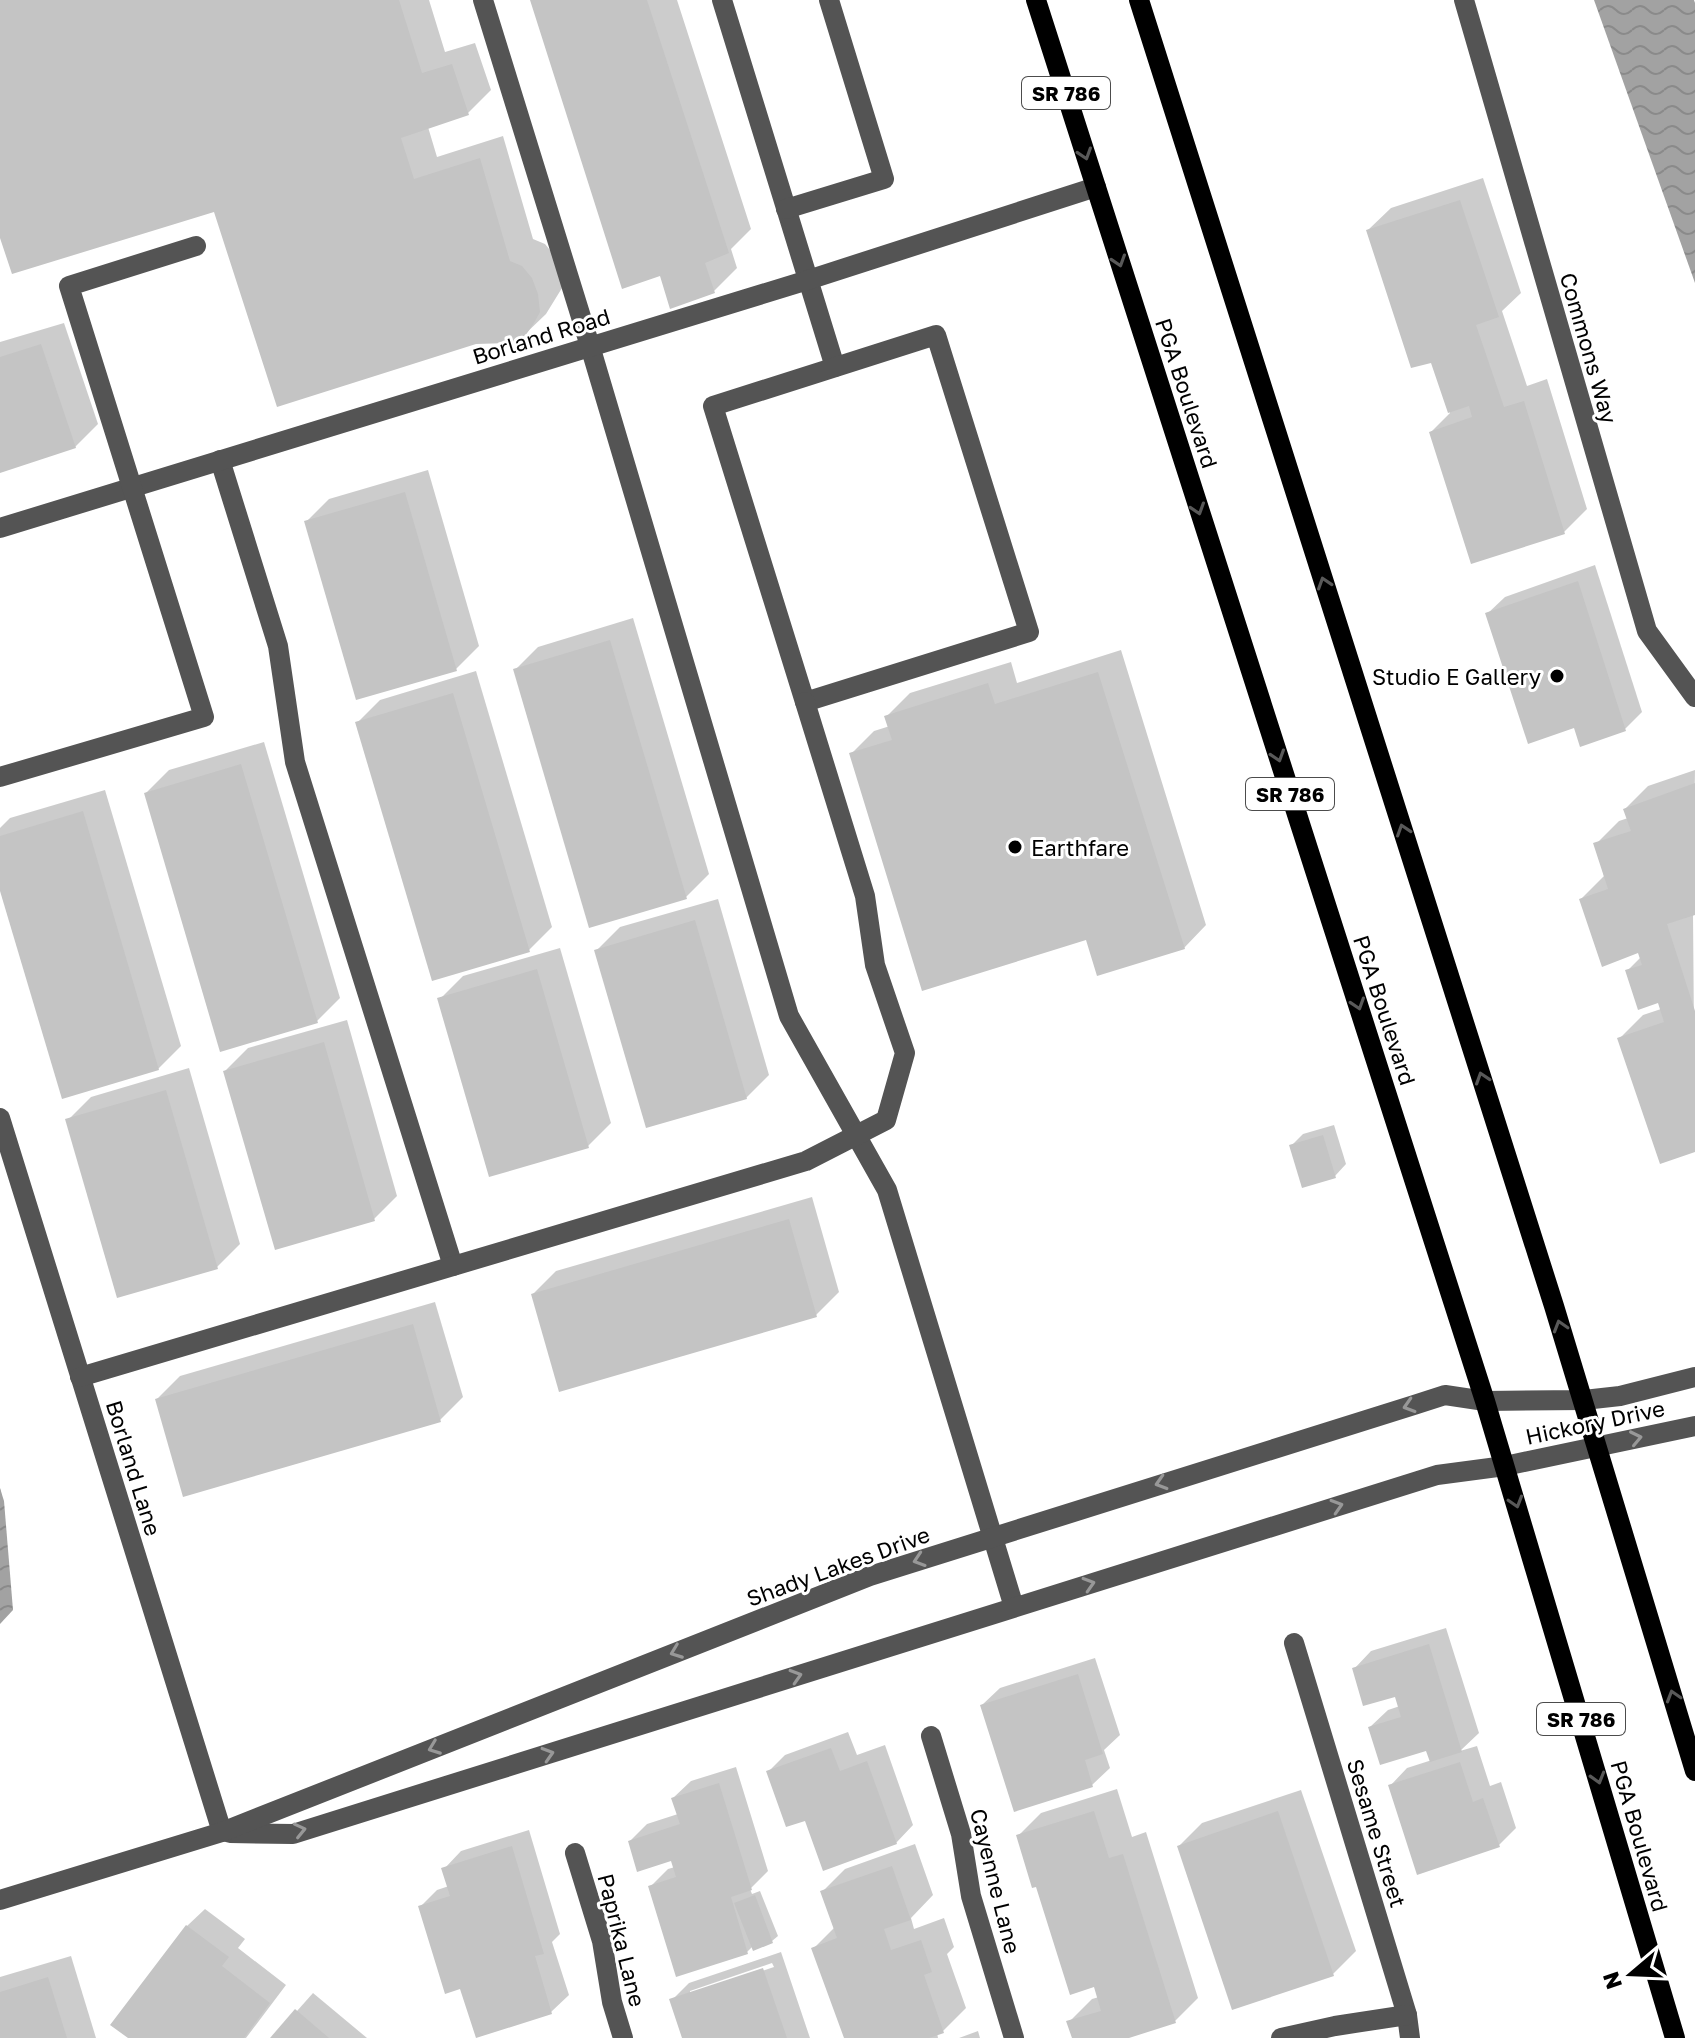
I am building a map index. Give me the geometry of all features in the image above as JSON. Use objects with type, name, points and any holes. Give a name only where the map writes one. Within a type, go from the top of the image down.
[{"type":"main road","name":"PGA Boulevard","points":[[1036,0],[1485,1401],[1675,2038]]},
{"type":"main road","points":[[1139,0],[1584,1400],[1695,1771]]},
{"type":"street","points":[[483,0],[590,346],[789,1016],[887,1190],[1014,1607]]},
{"type":"street","points":[[722,0],[835,367]]},
{"type":"street","points":[[786,209],[884,179],[829,0]]},
{"type":"street","name":"Commons Way","points":[[1464,0],[1647,631],[1695,697]]},
{"type":"street","name":"Borland Road","points":[[0,528],[808,280],[1096,187]]},
{"type":"street","points":[[0,777],[204,717],[69,286],[196,246]]},
{"type":"street","points":[[80,1377],[806,1161],[886,1120],[905,1053],[875,965],[865,896],[713,406],[936,335],[1029,632],[805,702]]},
{"type":"street","points":[[220,460],[278,646],[295,762],[453,1266]]},
{"type":"street","name":"Borland Lane","points":[[0,1118],[222,1832]]},
{"type":"street","name":"Hickory Drive","points":[[1485,1401],[1584,1400],[1620,1396],[1695,1377]]},
{"type":"street","name":"Shady Lakes Drive","points":[[0,1900],[222,1832],[870,1576],[1445,1395],[1485,1401]]},
{"type":"street","name":"Hickory Drive","points":[[1505,1466],[1695,1426]]},
{"type":"street","name":"Shady Lakes Drive","points":[[222,1832],[293,1834],[1437,1475],[1505,1466]]},
{"type":"street","name":"Sesame Street","points":[[1294,1643],[1407,2015],[1410,2038]]},
{"type":"street","name":"Cayenne Lane","points":[[931,1736],[961,1834],[971,1896],[1014,2038]]},
{"type":"street","name":"Paprika Lane","points":[[575,1853],[602,1941],[612,2002],[623,2038]]},
{"type":"street","points":[[1281,2038],[1407,2015]]},
{"type":"water","points":[[1594,0],[1694,0],[1695,283]]},
{"type":"water","points":[[0,1488],[4,1501],[13,1610],[0,1624]]},
{"type":"building","points":[[0,0],[399,0],[422,73],[452,64],[469,115],[401,138],[414,179],[480,158],[510,261],[522,266],[532,278],[538,294],[540,312],[534,323],[523,339],[510,343],[476,344],[277,407],[214,212],[12,274],[0,238]]},
{"type":"building","points":[[530,0],[647,0],[729,253],[705,263],[715,293],[670,309],[660,276],[622,289]]},
{"type":"building","points":[[1460,200],[1499,317],[1476,325],[1504,407],[1524,401],[1565,534],[1471,564],[1429,432],[1472,417],[1469,406],[1448,413],[1431,363],[1411,368],[1366,230]]},
{"type":"building","points":[[41,344],[76,448],[0,473],[0,357]]},
{"type":"building","points":[[405,492],[457,671],[356,700],[304,521]]},
{"type":"building","name":"Studio E Gallery","points":[[1578,581],[1626,731],[1580,747],[1574,728],[1528,744],[1485,613]]},
{"type":"building","points":[[610,640],[687,899],[589,928],[513,669]]},
{"type":"building","name":"Earthfare","points":[[1098,672],[1185,949],[1097,976],[1086,940],[922,991],[849,753],[892,740],[884,716],[988,683],[995,704]]},
{"type":"building","points":[[453,693],[530,952],[432,981],[355,722]]},
{"type":"building","points":[[241,764],[318,1023],[220,1052],[144,793]]},
{"type":"building","points":[[1695,783],[1695,915],[1667,924],[1695,1011],[1695,1152],[1660,1164],[1617,1038],[1664,1022],[1658,1003],[1638,1010],[1625,970],[1642,965],[1638,953],[1602,967],[1579,899],[1608,889],[1593,843],[1631,831],[1623,809]]},
{"type":"building","points":[[83,811],[159,1070],[62,1099],[0,891],[0,836]]},
{"type":"building","points":[[695,920],[747,1099],[646,1128],[594,950]]},
{"type":"building","points":[[537,969],[589,1148],[489,1177],[437,998]]},
{"type":"building","points":[[324,1042],[375,1221],[275,1250],[223,1071]]},
{"type":"building","points":[[166,1090],[218,1269],[117,1298],[65,1119]]},
{"type":"building","points":[[1323,1135],[1336,1178],[1302,1188],[1289,1145]]},
{"type":"building","points":[[789,1219],[817,1317],[559,1392],[531,1294]]},
{"type":"building","points":[[413,1324],[441,1422],[183,1497],[155,1399]]},
{"type":"building","points":[[1429,1644],[1462,1752],[1430,1762],[1426,1751],[1380,1765],[1368,1727],[1401,1717],[1395,1697],[1363,1706],[1352,1668]]},
{"type":"building","points":[[1078,1674],[1103,1754],[1085,1760],[1093,1787],[1014,1812],[980,1705]]},
{"type":"building","points":[[831,1748],[840,1771],[867,1761],[897,1844],[823,1871],[805,1821],[786,1827],[766,1771]]},
{"type":"building","points":[[1460,1762],[1473,1802],[1483,1798],[1500,1847],[1417,1875],[1388,1785]]},
{"type":"building","points":[[719,1783],[752,1890],[731,1897],[748,1954],[676,1977],[648,1886],[676,1877],[671,1861],[637,1872],[628,1841],[680,1824],[671,1798]]},
{"type":"building","points":[[1094,1811],[1109,1858],[1123,1854],[1176,2023],[1129,2038],[1072,2038],[1066,2021],[1101,2011],[1094,1987],[1070,1995],[1016,1835]]},
{"type":"building","points":[[1278,1811],[1334,1976],[1232,2010],[1177,1846]]},
{"type":"building","points":[[512,1846],[544,1954],[535,1956],[552,2014],[476,2038],[460,1989],[445,1994],[418,1906],[450,1896],[441,1868]]},
{"type":"building","points":[[892,1866],[911,1920],[884,1929],[891,1950],[921,1940],[932,1972],[924,1975],[944,2033],[929,2038],[844,2038],[811,1948],[837,1938],[820,1891]]},
{"type":"building","points":[[755,1895],[773,1943],[753,1951],[734,1903]]},
{"type":"building","points":[[186,1925],[229,1957],[222,1966],[270,2003],[244,2038],[128,2038],[110,2025]]},
{"type":"building","points":[[763,1968],[787,2038],[682,2038],[669,1999]]},
{"type":"building","points":[[48,1977],[67,2038],[0,2038],[0,1992]]},
{"type":"building","points":[[295,2009],[329,2038],[270,2038]]},
{"type":"place","name":"Studio E Gallery","points":[[1557,676]]},
{"type":"place","name":"Earthfare","points":[[1015,847]]}]
